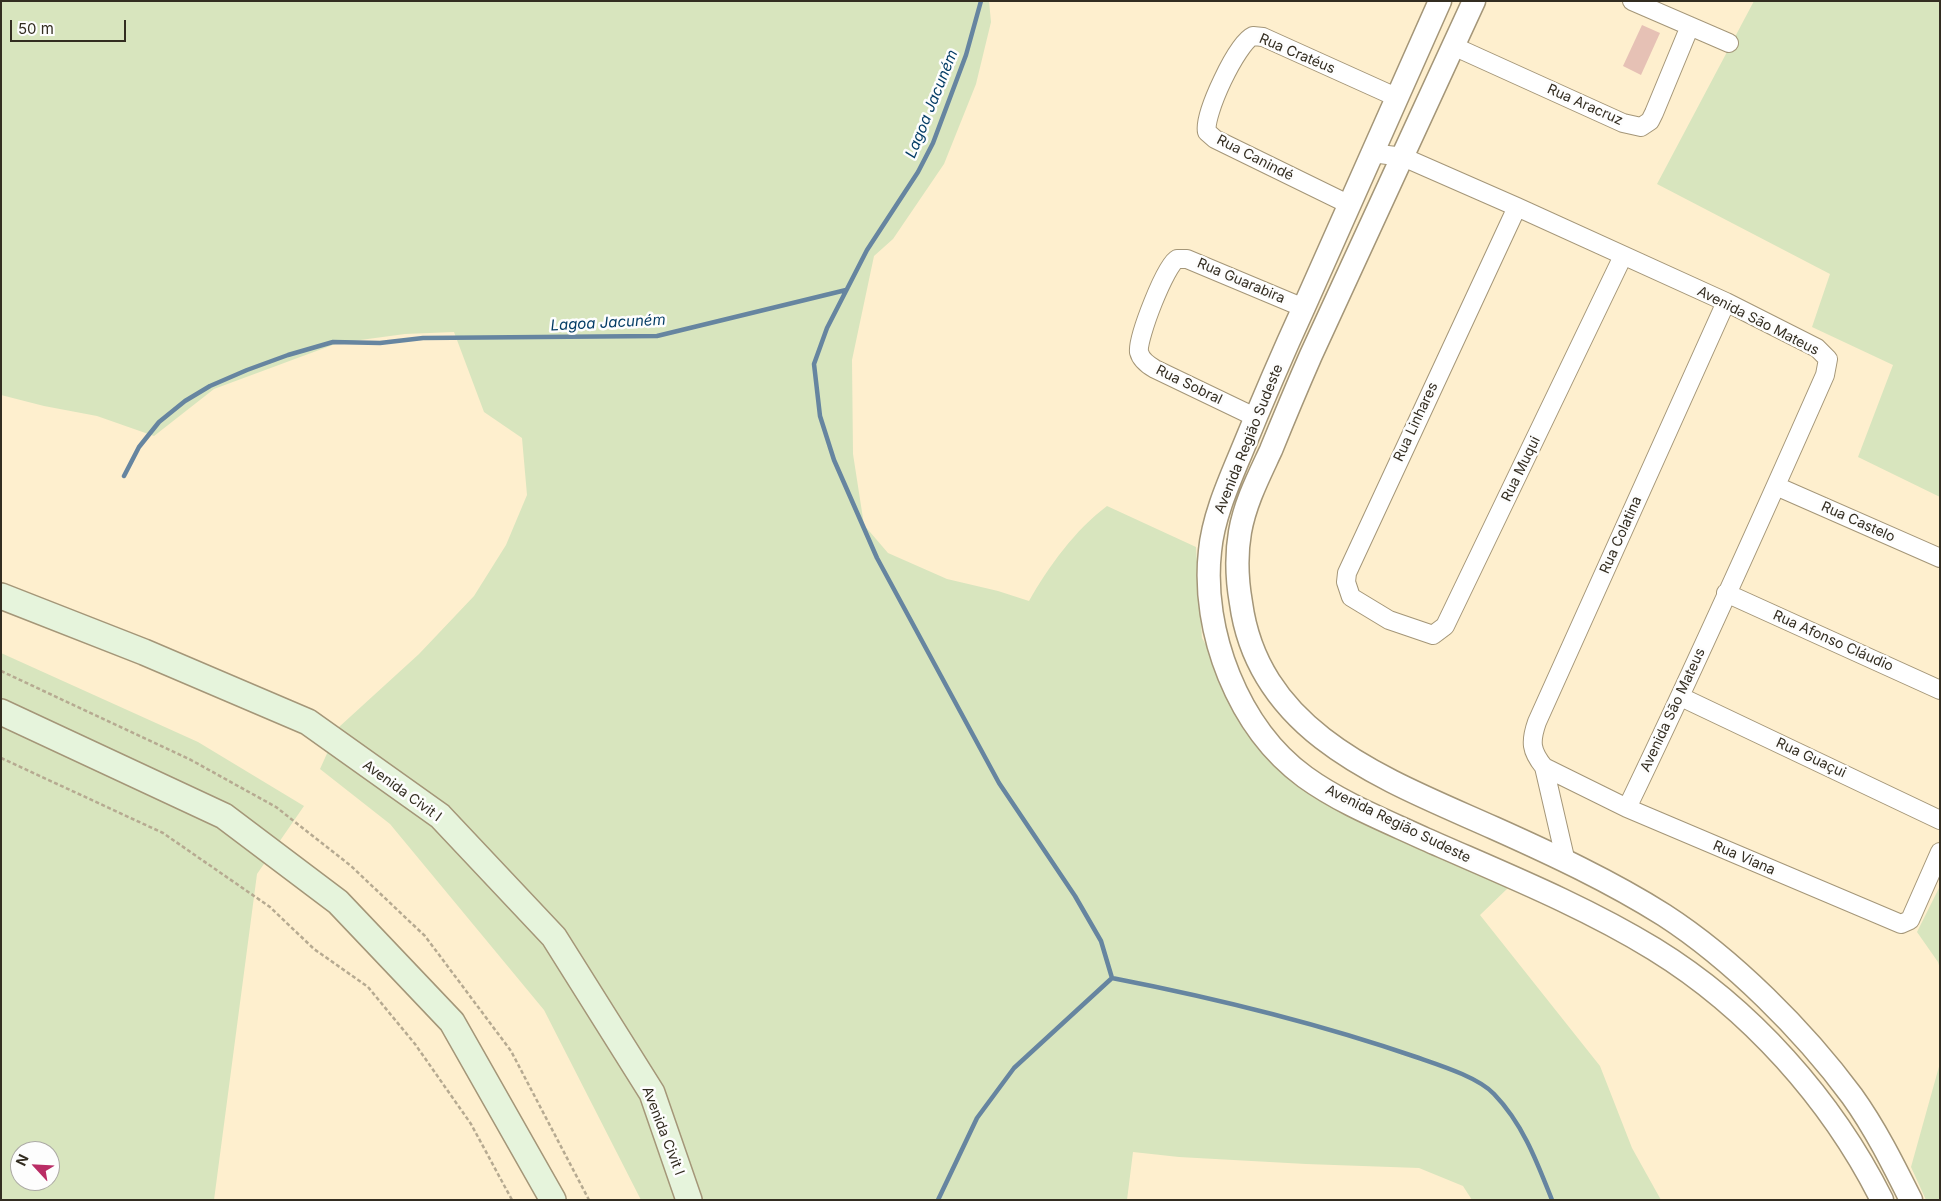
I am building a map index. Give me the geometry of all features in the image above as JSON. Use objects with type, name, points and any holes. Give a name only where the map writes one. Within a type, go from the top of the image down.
[{"type":"main road","name":"Avenida Civit I","points":[[1,596],[144,652],[308,722],[440,816],[554,937],[652,1093],[689,1200]]},
{"type":"main road","points":[[1,712],[224,816],[338,902],[452,1022],[553,1200]]},
{"type":"street","name":"Avenida Região Sudeste","points":[[1440,1],[1255,416],[1216,520],[1210,550],[1208,597],[1213,632],[1223,664],[1238,694],[1262,733],[1283,757],[1304,776],[1390,823],[1614,926],[1658,951],[1704,985],[1744,1018],[1782,1057],[1811,1091],[1845,1137],[1870,1176],[1882,1200]]},
{"type":"street","name":"Avenida Região Sudeste","points":[[1474,1],[1318,340],[1251,494],[1240,531],[1237,562],[1243,623],[1256,660],[1271,687],[1290,710],[1308,728],[1331,745],[1391,780],[1566,862],[1666,917],[1752,986],[1797,1031],[1853,1098],[1894,1166],[1910,1200]]},
{"type":"street","points":[[1632,1],[1729,43]]},
{"type":"street","name":"Rua Aracruz","points":[[1453,46],[1623,123],[1641,127],[1650,121],[1654,114],[1690,26]]},
{"type":"street","name":"Rua Cratéus","points":[[1221,86],[1240,48],[1250,37],[1257,36],[1396,97]]},
{"type":"street","name":"Rua Canindé","points":[[1221,86],[1206,122],[1210,135],[1348,204]]},
{"type":"street","name":"Avenida São Mateus","points":[[1372,153],[1403,157],[1517,207],[1726,302],[1817,348],[1828,359],[1825,375],[1776,486],[1726,593],[1681,697],[1626,808]]},
{"type":"street","name":"Rua Linhares","points":[[1389,620],[1351,597],[1346,582],[1347,573],[1517,207]]},
{"type":"street","name":"Rua Muqui","points":[[1389,620],[1433,635],[1445,626],[1623,256]]},
{"type":"street","name":"Rua Guarabira","points":[[1150,311],[1170,265],[1174,261],[1183,258],[1299,318]]},
{"type":"street","name":"Rua Colatina","points":[[1544,767],[1535,756],[1531,746],[1537,722],[1726,302]]},
{"type":"street","name":"Rua Sobral","points":[[1150,311],[1139,345],[1141,357],[1146,363],[1154,369],[1255,416]]},
{"type":"street","points":[[1299,318],[1318,340]]},
{"type":"street","name":"Rua Castelo","points":[[1776,486],[1940,558]]},
{"type":"street","name":"Rua Afonso Cláudio","points":[[1726,593],[1940,689]]},
{"type":"street","name":"Rua Guaçui","points":[[1681,697],[1940,820]]},
{"type":"street","points":[[1544,767],[1566,862]]},
{"type":"street","name":"Rua Viana","points":[[1544,767],[1626,808],[1901,924],[1910,920],[1940,852]]},
{"type":"path","points":[[1,758],[163,833],[270,907],[314,949],[368,987],[415,1044],[472,1124],[512,1200]]},
{"type":"green space","points":[[1,1],[989,1],[991,22],[976,84],[944,164],[893,239],[874,256],[852,360],[853,454],[864,525],[888,553],[947,579],[998,591],[1029,601],[1064,549],[1084,526],[1107,506],[1196,547],[1202,638],[1280,771],[1426,852],[1509,887],[1480,915],[1600,1066],[1632,1148],[1661,1200],[1472,1200],[1463,1186],[1419,1168],[1179,1157],[1133,1152],[1127,1200],[641,1200],[544,1010],[390,824],[320,769],[339,727],[419,654],[474,596],[506,545],[527,495],[522,438],[484,412],[454,332],[405,334],[338,343],[214,389],[154,436],[97,416],[44,406],[1,395]]},
{"type":"green space","points":[[1754,1],[1940,1],[1940,497],[1858,457],[1893,365],[1812,327],[1830,274],[1657,184]]},
{"type":"green space","points":[[1,653],[198,742],[304,806],[257,874],[214,1200],[1,1200]]},
{"type":"green space","points":[[1940,886],[1940,969],[1938,962],[1917,932]]},
{"type":"green space","points":[[1940,1063],[1940,1200],[1926,1200],[1911,1167]]},
{"type":"building","points":[[1642,25],[1660,33],[1641,75],[1623,66]]},
{"type":"waterway","points":[[981,1],[966,55],[933,143],[918,172],[867,250],[827,328],[814,364],[820,416],[834,460],[877,558],[999,783],[1075,896],[1101,941],[1112,978]]},
{"type":"waterway","name":"Lagoa Jacuném","points":[[124,476],[139,447],[159,422],[185,401],[210,386],[247,370],[288,355],[333,342],[380,343],[423,338],[657,336],[846,290]]},
{"type":"waterway","points":[[1112,978],[1189,994],[1303,1022],[1416,1057],[1478,1082],[1494,1094],[1513,1118],[1528,1144],[1552,1200]]},
{"type":"waterway","points":[[938,1200],[977,1118],[1014,1068],[1112,978]]}]
